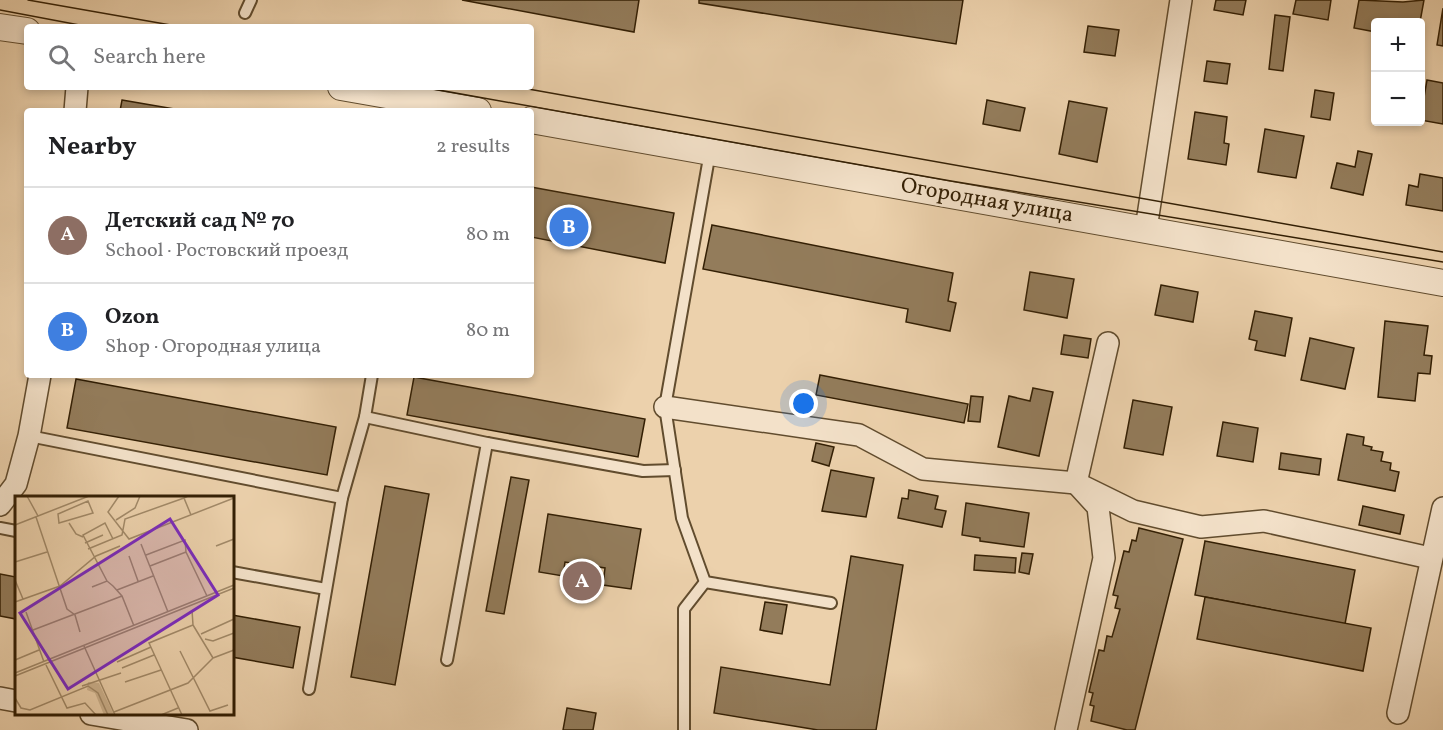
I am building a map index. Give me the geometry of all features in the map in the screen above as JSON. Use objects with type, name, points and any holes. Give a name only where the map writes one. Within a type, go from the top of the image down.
[{"type":"street","points":[[1146,229],[1181,0]]},
{"type":"street","points":[[0,27],[24,31]]},
{"type":"street","points":[[75,108],[77,90]]},
{"type":"street","points":[[353,90],[416,106],[441,108]]},
{"type":"street","name":"Огородная улица","points":[[534,120],[711,150],[949,196],[1146,229],[1443,284]]},
{"type":"street","points":[[1076,483],[1108,343]]},
{"type":"street","points":[[0,505],[16,484],[29,436],[39,378]]},
{"type":"street","points":[[665,407],[859,435],[923,469],[1076,483],[1133,511],[1201,527],[1264,521],[1430,558]]},
{"type":"street","points":[[1066,730],[1104,558],[1098,507],[1076,483]]},
{"type":"street","points":[[1398,713],[1430,558],[1443,508]]},
{"type":"street","points":[[0,698],[15,701]]},
{"type":"street","points":[[98,715],[188,730]]},
{"type":"lane","points":[[245,13],[251,0]]},
{"type":"lane","points":[[705,582],[682,518],[665,407],[711,150]]},
{"type":"lane","points":[[309,689],[342,498],[365,417],[372,378]]},
{"type":"lane","points":[[365,417],[487,443],[643,471],[675,470]]},
{"type":"lane","points":[[29,436],[342,498]]},
{"type":"lane","points":[[447,660],[487,443]]},
{"type":"lane","points":[[0,528],[15,531]]},
{"type":"lane","points":[[234,572],[326,589]]},
{"type":"lane","points":[[705,582],[831,603]]},
{"type":"lane","points":[[684,730],[684,609],[705,582]]},
{"type":"building","points":[[462,0],[639,0],[634,32]]},
{"type":"building","points":[[699,0],[963,0],[956,44],[699,3]]},
{"type":"building","points":[[1216,0],[1246,0],[1243,15],[1214,10]]},
{"type":"building","points":[[1296,0],[1331,0],[1328,20],[1293,14]]},
{"type":"building","points":[[1359,0],[1403,2],[1424,0],[1421,18],[1371,18],[1371,31],[1354,28]]},
{"type":"building","points":[[1443,8],[1443,46],[1437,45]]},
{"type":"building","points":[[1275,15],[1290,17],[1283,71],[1269,69]]},
{"type":"building","points":[[1088,26],[1119,30],[1115,56],[1084,52]]},
{"type":"building","points":[[1207,61],[1230,64],[1227,84],[1204,81]]},
{"type":"building","points":[[1427,80],[1443,83],[1443,124],[1425,121]]},
{"type":"building","points":[[1315,90],[1334,93],[1330,120],[1311,117]]},
{"type":"building","points":[[122,100],[169,108],[121,108]]},
{"type":"building","points":[[987,100],[1025,108],[1020,131],[983,124]]},
{"type":"building","points":[[1069,101],[1107,108],[1097,162],[1059,154]]},
{"type":"building","points":[[1195,112],[1227,117],[1224,143],[1229,144],[1226,165],[1188,159]]},
{"type":"building","points":[[1265,129],[1304,136],[1296,178],[1258,172]]},
{"type":"building","points":[[1358,151],[1372,154],[1363,195],[1331,188],[1337,163],[1355,167]]},
{"type":"building","points":[[1420,174],[1443,178],[1443,211],[1406,205],[1409,185],[1418,187]]},
{"type":"building","points":[[534,188],[674,213],[665,263],[534,238]]},
{"type":"building","points":[[712,225],[953,273],[948,301],[956,303],[950,331],[906,322],[908,309],[703,269]]},
{"type":"building","points":[[1030,272],[1074,279],[1067,318],[1024,310]]},
{"type":"building","points":[[1161,285],[1198,292],[1193,322],[1155,315]]},
{"type":"building","points":[[1255,311],[1292,318],[1285,356],[1255,350],[1257,341],[1249,339]]},
{"type":"building","points":[[1385,321],[1428,326],[1424,355],[1432,356],[1430,374],[1418,373],[1415,401],[1378,397]]},
{"type":"building","points":[[1064,335],[1091,339],[1088,358],[1061,354]]},
{"type":"building","points":[[1310,338],[1354,348],[1345,389],[1301,380]]},
{"type":"building","points":[[820,375],[968,404],[964,423],[816,395]]},
{"type":"building","points":[[414,378],[420,378],[645,419],[638,457],[407,415]]},
{"type":"building","points":[[76,379],[336,427],[327,475],[67,428]]},
{"type":"building","points":[[1033,388],[1053,392],[1039,456],[998,447],[1009,396],[1030,401]]},
{"type":"building","points":[[971,396],[983,397],[980,422],[968,421]]},
{"type":"building","points":[[1133,400],[1172,407],[1163,455],[1124,448]]},
{"type":"building","points":[[1223,422],[1258,428],[1253,462],[1217,456]]},
{"type":"building","points":[[1347,434],[1364,437],[1363,445],[1372,447],[1371,450],[1383,452],[1381,461],[1391,463],[1390,470],[1399,472],[1395,491],[1338,480]]},
{"type":"building","points":[[816,443],[834,447],[829,466],[812,461]]},
{"type":"building","points":[[1281,453],[1321,459],[1319,475],[1279,469]]},
{"type":"building","points":[[831,470],[874,478],[866,517],[822,511]]},
{"type":"building","points":[[511,477],[529,480],[504,614],[486,611]]},
{"type":"building","points":[[385,486],[429,494],[395,685],[351,677]]},
{"type":"building","points":[[909,490],[938,496],[935,509],[946,511],[942,527],[898,518],[902,498],[908,499]]},
{"type":"building","points":[[966,503],[1029,513],[1024,547],[980,541],[980,538],[962,535]]},
{"type":"building","points":[[1363,506],[1404,515],[1400,534],[1359,525]]},
{"type":"building","points":[[548,514],[641,529],[631,589],[603,585],[605,568],[565,562],[563,576],[539,572]]},
{"type":"building","points":[[1139,528],[1183,539],[1135,730],[1127,730],[1091,721],[1094,706],[1090,705],[1093,693],[1089,692],[1099,650],[1104,651],[1107,636],[1112,637],[1120,609],[1115,608],[1118,596],[1113,595],[1124,551],[1129,552],[1132,540],[1136,541]]},
{"type":"building","points":[[1205,541],[1355,570],[1345,624],[1195,595]]},
{"type":"building","points":[[1022,553],[1033,554],[1029,574],[1019,572]]},
{"type":"building","points":[[975,555],[1016,558],[1015,573],[974,570]]},
{"type":"building","points":[[851,556],[903,565],[876,730],[818,730],[714,713],[721,667],[830,685]]},
{"type":"building","points":[[0,574],[15,577],[15,619],[0,616]]},
{"type":"building","points":[[1205,597],[1371,628],[1363,671],[1197,639]]},
{"type":"building","points":[[765,602],[787,605],[782,634],[760,630]]},
{"type":"building","points":[[234,615],[300,627],[293,668],[234,657]]},
{"type":"building","points":[[567,708],[596,713],[593,730],[563,730]]},
{"type":"tram line","points":[[28,0],[165,24]]},
{"type":"tram line","points":[[0,10],[74,24]]},
{"type":"tram line","points":[[439,90],[951,181],[1443,262]]},
{"type":"tram line","points":[[534,90],[1443,252]]},
{"type":"place","name":"Ozon","points":[[569,227]]},
{"type":"place","name":"Детский сад № 70","points":[[582,581]]}]
